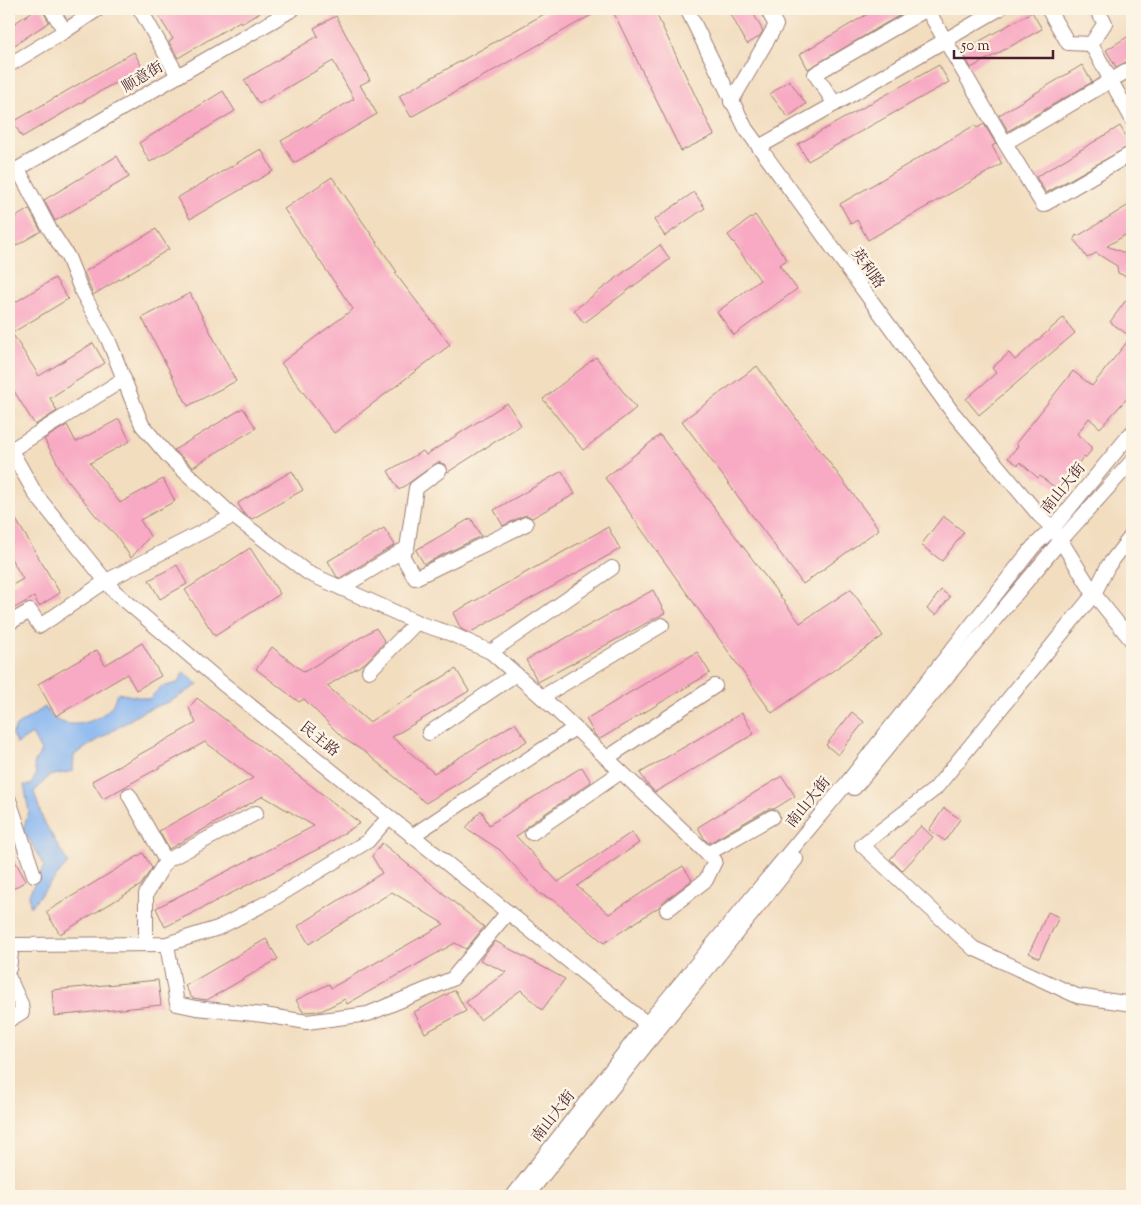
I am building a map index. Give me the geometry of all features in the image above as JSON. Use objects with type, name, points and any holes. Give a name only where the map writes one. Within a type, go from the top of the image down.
[{"type":"street","points":[[51,9],[65,31]]},
{"type":"street","points":[[9,65],[98,9]]},
{"type":"street","points":[[140,9],[178,76]]},
{"type":"street","name":"顺意街","points":[[13,171],[293,9]]},
{"type":"street","name":"英利路","points":[[687,9],[746,129],[952,413],[1039,515],[1053,528],[1094,594],[1132,641]]},
{"type":"street","points":[[732,102],[776,25],[767,9]]},
{"type":"street","points":[[835,104],[815,74],[927,9],[1043,205],[1132,152]]},
{"type":"street","points":[[759,147],[999,9]]},
{"type":"street","points":[[1048,9],[1068,43],[1091,44]]},
{"type":"street","points":[[1091,44],[1105,23],[1096,9]]},
{"type":"street","points":[[1091,44],[1132,119]]},
{"type":"street","points":[[1005,143],[1132,68]]},
{"type":"street","points":[[13,171],[68,258],[82,292],[108,339],[142,425],[169,457],[233,516],[308,573],[417,622],[449,633],[491,652],[542,697],[715,861],[706,880],[667,910]]},
{"type":"street","points":[[10,449],[124,379]]},
{"type":"street","name":"南山大街","points":[[513,1196],[646,1026],[846,784],[1033,547],[1053,528],[1132,432]]},
{"type":"street","name":"民主路","points":[[10,449],[36,495],[114,590],[218,680],[641,1019],[646,1026]]},
{"type":"street","name":"南山大街","points":[[527,1196],[822,826],[1061,540],[1132,461]]},
{"type":"street","points":[[341,588],[407,548],[416,488],[439,472]]},
{"type":"street","points":[[9,623],[30,611],[40,626],[106,581],[233,516]]},
{"type":"street","points":[[400,552],[415,578],[526,524]]},
{"type":"street","points":[[1132,535],[1108,566],[1094,594],[935,789],[862,845],[973,948],[1078,996],[1132,1004]]},
{"type":"street","points":[[491,652],[612,568]]},
{"type":"street","points":[[369,671],[417,622]]},
{"type":"street","points":[[542,697],[662,625]]},
{"type":"street","points":[[429,733],[516,674]]},
{"type":"street","points":[[607,758],[715,686]]},
{"type":"street","points":[[412,836],[575,728]]},
{"type":"street","points":[[532,833],[622,772]]},
{"type":"street","points":[[129,795],[166,861]]},
{"type":"street","points":[[9,800],[12,821],[34,874]]},
{"type":"street","points":[[146,944],[146,894],[166,861],[256,813]]},
{"type":"street","points":[[707,854],[772,816]]},
{"type":"street","points":[[9,968],[10,945],[167,944],[218,928],[268,902],[368,841],[389,817]]},
{"type":"street","points":[[167,944],[177,1004],[307,1022],[368,1014],[452,979],[508,912]]},
{"type":"street","points":[[9,978],[21,1004],[22,1012],[9,1020]]},
{"type":"water","points":[[184,672],[198,685],[171,701],[144,711],[74,755],[73,771],[49,776],[34,792],[43,820],[68,863],[30,907],[29,894],[44,866],[23,829],[29,812],[24,785],[31,785],[36,775],[34,764],[41,751],[32,734],[17,744],[12,735],[16,726],[45,707],[52,717],[62,722],[77,724],[92,721],[110,708],[117,693],[149,699],[161,687],[178,683]]},
{"type":"building","points":[[36,9],[42,9],[49,22],[9,49],[9,27]]},
{"type":"building","points":[[154,9],[266,9],[241,24],[240,21],[178,58],[169,42],[173,39]]},
{"type":"building","points":[[553,9],[602,9],[411,117],[399,96]]},
{"type":"building","points":[[612,9],[654,9],[714,135],[681,151]]},
{"type":"building","points":[[728,9],[751,9],[763,31],[759,37],[747,44]]},
{"type":"building","points":[[876,9],[910,9],[808,69],[800,54]]},
{"type":"building","points":[[1032,12],[1042,29],[971,68],[962,51]]},
{"type":"building","points":[[336,16],[370,80],[360,85],[377,114],[294,163],[281,141],[354,99],[333,61],[259,104],[244,80],[318,36],[314,28]]},
{"type":"building","points":[[1132,34],[1132,59],[1116,67],[1106,50]]},
{"type":"building","points":[[134,52],[142,67],[22,137],[13,122]]},
{"type":"building","points":[[939,65],[949,82],[808,161],[798,144]]},
{"type":"building","points":[[1082,65],[1092,82],[1008,131],[999,115]]},
{"type":"building","points":[[789,80],[806,104],[788,117],[770,94]]},
{"type":"building","points":[[223,91],[235,111],[150,162],[139,143]]},
{"type":"building","points":[[984,124],[996,144],[992,146],[1002,164],[868,240],[857,220],[851,224],[840,204],[975,125],[977,128]]},
{"type":"building","points":[[1120,126],[1131,145],[1046,193],[1036,177]]},
{"type":"building","points":[[261,149],[273,171],[190,219],[177,198]]},
{"type":"building","points":[[117,156],[129,177],[55,221],[44,200]]},
{"type":"building","points":[[332,177],[397,272],[395,273],[450,345],[334,433],[281,363],[353,309],[284,209]]},
{"type":"building","points":[[694,192],[705,208],[665,236],[654,220]]},
{"type":"building","points":[[1132,203],[1132,231],[1107,246],[1132,256],[1132,279],[1118,273],[1117,266],[1096,253],[1087,258],[1074,239],[1076,235],[1078,236]]},
{"type":"building","points":[[29,209],[41,231],[9,250],[9,221]]},
{"type":"building","points":[[755,215],[787,260],[779,265],[797,289],[734,335],[717,312],[760,280],[728,235]]},
{"type":"building","points":[[156,229],[169,249],[93,295],[84,272]]},
{"type":"building","points":[[660,245],[670,259],[584,323],[574,310]]},
{"type":"building","points":[[55,278],[68,299],[12,333],[39,376],[93,343],[105,363],[50,398],[57,411],[35,425],[9,383],[9,306]]},
{"type":"building","points":[[1132,292],[1132,393],[1100,428],[1089,418],[1077,434],[1091,447],[1091,451],[1085,458],[1084,456],[1058,490],[1040,476],[1038,478],[1020,462],[1018,465],[1008,458],[1018,446],[1016,443],[1073,371],[1092,386],[1131,337],[1110,322]]},
{"type":"building","points":[[190,293],[236,381],[188,406],[142,318]]},
{"type":"building","points":[[1063,318],[1075,333],[979,415],[966,399],[996,373],[992,368],[1009,353],[1015,360]]},
{"type":"building","points":[[596,357],[636,408],[583,450],[543,399]]},
{"type":"building","points":[[757,366],[879,529],[803,584],[682,421]]},
{"type":"building","points":[[507,403],[521,425],[448,472],[446,465],[438,462],[399,490],[388,471],[423,451],[426,455]]},
{"type":"building","points":[[243,408],[256,428],[193,467],[174,450]]},
{"type":"building","points":[[119,419],[130,441],[90,463],[120,503],[163,479],[175,501],[140,520],[150,536],[131,558],[116,535],[96,516],[65,477],[44,439],[67,425],[76,442]]},
{"type":"building","points":[[660,435],[800,623],[851,589],[883,636],[772,713],[605,478]]},
{"type":"building","points":[[292,471],[303,490],[252,519],[243,513],[238,503]]},
{"type":"building","points":[[562,471],[575,494],[532,518],[527,515],[523,516],[503,526],[494,510]]},
{"type":"building","points":[[9,508],[60,593],[39,606],[34,597],[9,611],[9,587],[23,579],[9,555]]},
{"type":"building","points":[[943,516],[964,532],[942,561],[921,545]]},
{"type":"building","points":[[471,518],[481,536],[424,564],[416,550]]},
{"type":"building","points":[[608,527],[620,549],[469,633],[461,629],[453,613]]},
{"type":"building","points":[[384,528],[395,545],[340,578],[337,577],[328,561]]},
{"type":"building","points":[[250,548],[280,594],[215,636],[185,590]]},
{"type":"building","points":[[177,565],[187,584],[160,599],[149,580]]},
{"type":"building","points":[[653,590],[665,613],[538,682],[526,660]]},
{"type":"building","points":[[941,590],[950,597],[936,615],[927,609]]},
{"type":"building","points":[[376,628],[385,642],[365,663],[327,686],[369,722],[456,669],[469,691],[392,737],[434,773],[515,723],[527,741],[426,803],[366,753],[343,738],[304,699],[299,702],[256,669],[272,647],[304,672]]},
{"type":"building","points":[[142,643],[161,676],[136,690],[127,674],[56,716],[38,684],[97,650],[105,665]]},
{"type":"building","points":[[697,652],[710,673],[600,739],[595,735],[586,719]]},
{"type":"building","points":[[197,698],[360,823],[324,846],[165,927],[156,908],[314,826],[263,796],[169,849],[159,831],[253,778],[205,742],[103,799],[92,781],[196,723],[189,708]]},
{"type":"building","points":[[852,712],[864,722],[838,755],[826,745]]},
{"type":"building","points":[[742,713],[754,734],[655,792],[648,785],[640,773]]},
{"type":"building","points":[[582,767],[591,782],[527,826],[524,831],[516,836],[558,882],[632,832],[639,843],[577,886],[609,914],[683,866],[692,880],[659,907],[604,943],[555,901],[540,894],[500,850],[466,828],[481,810],[489,825]]},
{"type":"building","points":[[782,776],[795,796],[774,809],[768,809],[709,843],[705,840],[698,827]]},
{"type":"building","points":[[944,808],[960,819],[945,841],[929,830]]},
{"type":"building","points":[[921,826],[933,837],[902,871],[890,859]]},
{"type":"building","points":[[382,843],[484,927],[466,949],[455,943],[347,1004],[345,999],[321,1011],[303,1012],[296,1000],[329,984],[331,988],[444,924],[392,892],[309,944],[298,926],[382,873],[372,856]]},
{"type":"building","points":[[9,850],[26,881],[9,891]]},
{"type":"building","points":[[143,853],[152,868],[141,885],[60,934],[46,912]]},
{"type":"building","points":[[1048,912],[1059,917],[1039,958],[1029,953]]},
{"type":"building","points":[[266,939],[278,959],[207,1000],[192,998],[185,986]]},
{"type":"building","points":[[495,941],[565,979],[542,1010],[521,990],[480,1020],[466,1002],[506,972],[480,960]]},
{"type":"building","points":[[158,980],[161,1005],[54,1016],[52,990]]},
{"type":"building","points":[[455,990],[466,1011],[425,1033],[414,1012]]}]
